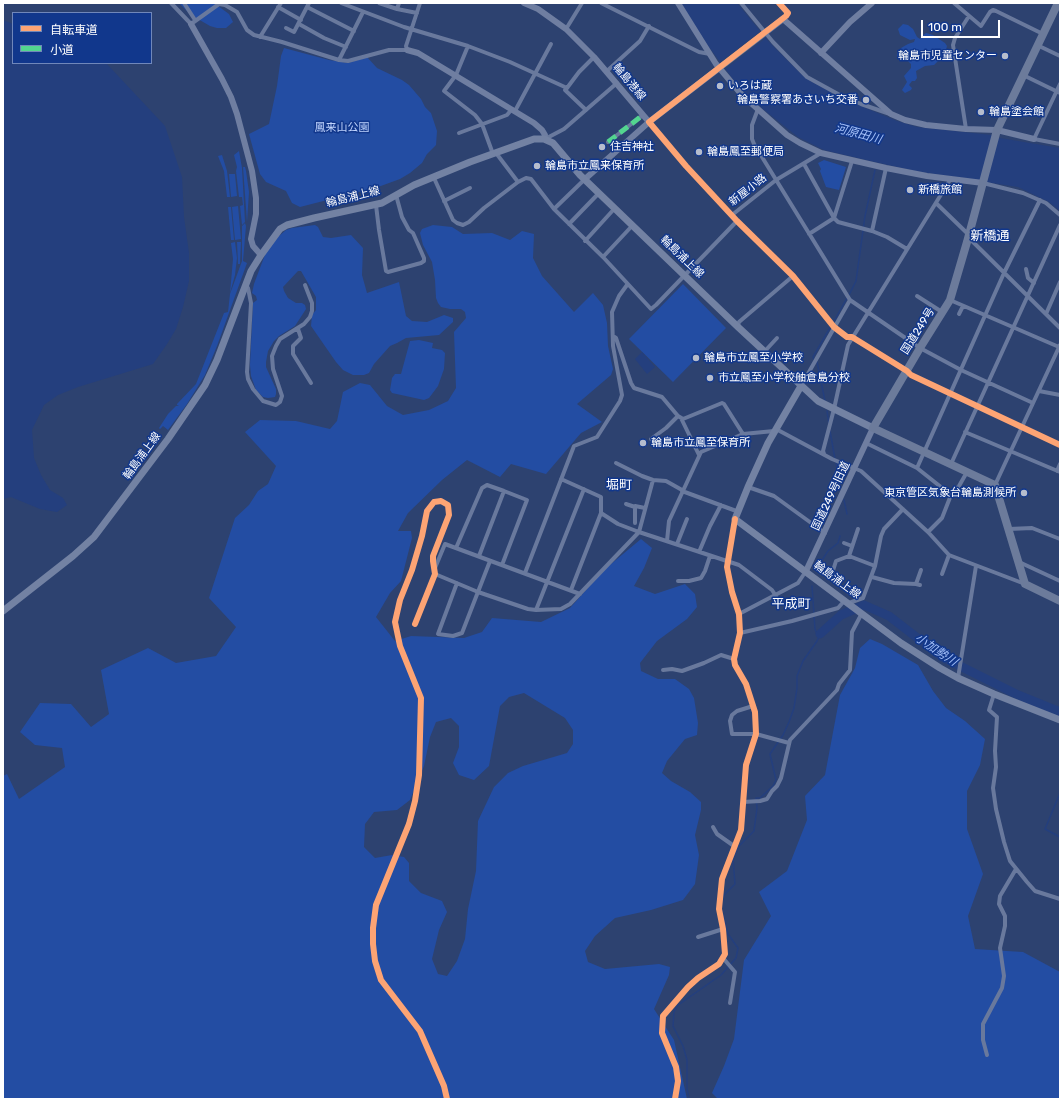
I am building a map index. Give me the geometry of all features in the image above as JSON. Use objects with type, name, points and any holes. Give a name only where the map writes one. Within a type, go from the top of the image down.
[{"type":"highway","name":"国道249号","points":[[873,428],[950,300],[996,133],[1058,4]]},
{"type":"highway","points":[[873,428],[995,485],[1025,584],[1060,601]]},
{"type":"main road","name":"輪島浦上線","points":[[3,611],[83,549],[107,522],[168,439],[202,390],[217,360],[251,271],[276,232],[283,226],[376,204],[414,185],[530,140],[544,139],[553,143],[580,175],[738,327],[818,401],[873,428]]},
{"type":"main road","points":[[736,519],[762,455],[801,386]]},
{"type":"main road","name":"輪島浦上線","points":[[736,519],[901,643],[994,694],[1060,720]]},
{"type":"street","points":[[171,3],[193,22]]},
{"type":"street","points":[[184,3],[222,79],[237,114],[252,171],[256,198],[256,214],[251,239],[253,246],[261,254]]},
{"type":"street","points":[[193,22],[219,3],[230,7],[237,12],[247,30],[260,37],[282,42],[339,60],[348,61],[389,50],[407,50],[418,53],[514,110],[539,127],[544,134],[544,139],[564,129],[617,82]]},
{"type":"street","points":[[343,3],[412,30],[468,46],[567,88]]},
{"type":"street","points":[[379,3],[397,9],[417,13]]},
{"type":"street","points":[[397,9],[399,3]]},
{"type":"street","points":[[407,50],[406,46],[420,3]]},
{"type":"street","name":"輪島港線","points":[[524,3],[538,10],[566,29],[617,82],[649,122]]},
{"type":"street","points":[[566,29],[582,3]]},
{"type":"street","points":[[601,3],[699,52],[710,54]]},
{"type":"street","points":[[678,3],[710,54],[742,95],[787,135],[800,143],[821,153],[852,161],[950,180],[983,183],[1012,190],[1046,203],[1060,215]]},
{"type":"street","points":[[741,3],[765,33],[807,77],[838,94],[917,123],[996,133],[1060,144]]},
{"type":"street","points":[[554,209],[649,122],[783,19],[788,13],[779,3]]},
{"type":"street","points":[[821,53],[850,22],[871,3]]},
{"type":"street","points":[[954,3],[981,26],[992,10],[1043,34]]},
{"type":"street","points":[[260,37],[279,5],[301,20]]},
{"type":"street","points":[[286,28],[294,32],[308,5],[354,31]]},
{"type":"street","points":[[339,60],[363,12]]},
{"type":"street","points":[[966,129],[953,45],[955,38],[969,16]]},
{"type":"street","points":[[783,19],[891,114]]},
{"type":"street","points":[[299,24],[324,38],[346,47]]},
{"type":"street","points":[[607,71],[640,41],[649,26]]},
{"type":"street","points":[[459,133],[508,115],[514,110],[536,74],[551,44]]},
{"type":"street","points":[[1037,45],[1060,56]]},
{"type":"street","points":[[468,46],[456,76],[444,91],[474,113],[482,124],[494,153],[518,182]]},
{"type":"street","points":[[586,110],[565,90],[579,72],[594,57]]},
{"type":"street","points":[[1023,75],[1058,92]]},
{"type":"street","points":[[1034,139],[1058,92],[1060,84]]},
{"type":"street","points":[[758,109],[752,125],[752,138],[848,298],[920,348],[961,370],[1033,403]]},
{"type":"street","points":[[608,142],[643,115]]},
{"type":"street","points":[[649,122],[689,169],[737,221],[793,276],[833,325],[848,337],[852,337],[911,375],[1060,445]]},
{"type":"street","name":"新屋小路","points":[[732,215],[776,180],[821,153]]},
{"type":"street","points":[[809,234],[834,218],[852,161]]},
{"type":"street","points":[[804,164],[834,218],[838,222],[888,237],[907,249]]},
{"type":"street","points":[[872,231],[886,168]]},
{"type":"street","points":[[434,178],[453,220],[460,224],[466,224],[518,182],[526,178],[530,179],[554,209],[602,257],[650,309],[656,305],[684,274],[737,221]]},
{"type":"street","points":[[824,454],[823,451],[834,410],[848,345],[950,180]]},
{"type":"street","points":[[444,201],[470,188]]},
{"type":"street","points":[[569,224],[599,193]]},
{"type":"street","points":[[376,204],[378,230],[386,271],[388,272],[421,263],[424,258],[413,233],[409,230],[402,217],[396,195]]},
{"type":"street","points":[[917,468],[1004,273],[1040,200]]},
{"type":"street","points":[[936,203],[969,235],[971,240],[1060,328]]},
{"type":"street","points":[[584,240],[616,208]]},
{"type":"street","points":[[950,464],[1014,328],[1060,225]]},
{"type":"street","points":[[602,257],[634,226]]},
{"type":"street","points":[[1026,269],[1028,278],[1034,283]]},
{"type":"street","points":[[738,327],[739,322],[793,276]]},
{"type":"street","points":[[1046,314],[1060,282]]},
{"type":"street","points":[[246,285],[251,304],[246,372],[253,389],[263,401],[276,405],[280,402],[282,396],[273,369],[272,356],[280,339],[298,329],[307,321],[312,311],[311,298],[305,285]]},
{"type":"street","points":[[525,573],[574,446],[597,438],[620,401],[622,395],[614,346],[612,312],[619,296],[627,285]]},
{"type":"street","points":[[917,296],[943,312]]},
{"type":"street","points":[[801,386],[816,361],[848,298]]},
{"type":"street","points":[[950,300],[1059,346],[995,485]]},
{"type":"street","points":[[959,314],[963,306]]},
{"type":"street","points":[[298,329],[302,338],[293,346],[293,354],[311,383]]},
{"type":"street","points":[[613,336],[616,338],[633,386],[637,390],[662,397],[679,417],[699,455]]},
{"type":"street","points":[[765,351],[777,338]]},
{"type":"street","points":[[1039,391],[1060,395]]},
{"type":"street","points":[[679,417],[683,419],[722,403],[743,434]]},
{"type":"street","points":[[651,439],[679,417]]},
{"type":"street","name":"国道249号旧道","points":[[806,571],[873,428]]},
{"type":"street","points":[[667,542],[669,521],[699,455],[702,452],[743,434],[775,430],[839,463],[858,469],[928,532],[949,556],[1025,584]]},
{"type":"street","points":[[965,432],[1010,452],[1013,451],[1058,472],[1060,464]]},
{"type":"street","points":[[866,443],[917,468],[951,495]]},
{"type":"street","points":[[616,463],[642,476],[653,480],[666,481],[682,491],[739,512]]},
{"type":"street","points":[[928,532],[942,518],[951,495],[959,486],[967,472]]},
{"type":"street","points":[[561,479],[601,497],[601,513],[570,590]]},
{"type":"street","points":[[435,574],[478,592],[528,609],[561,609],[570,604],[640,532],[653,480]]},
{"type":"street","points":[[456,548],[482,488],[487,485],[504,491],[527,500],[502,565]]},
{"type":"street","points":[[748,488],[774,496],[825,533]]},
{"type":"street","points":[[536,610],[584,489]]},
{"type":"street","points":[[479,556],[504,491]]},
{"type":"street","points":[[415,624],[435,574],[433,556],[449,515],[448,505],[441,501],[434,502],[427,511],[422,536],[412,570],[400,600],[395,622],[400,646],[421,698],[418,775],[415,801],[409,824],[376,905],[373,928],[373,944],[375,961],[381,980],[420,1031],[444,1086],[447,1099]]},
{"type":"street","points":[[626,504],[645,508]]},
{"type":"street","points":[[699,552],[721,505]]},
{"type":"street","points":[[635,507],[635,523]]},
{"type":"street","points":[[740,633],[838,608],[848,602],[863,598],[872,577],[880,540],[884,529],[903,509]]},
{"type":"street","points":[[601,513],[618,524],[667,542],[739,565],[772,590],[776,596]]},
{"type":"street","points":[[675,1099],[678,1081],[676,1067],[662,1033],[663,1016],[688,987],[698,978],[719,964],[725,954],[723,929],[718,909],[721,885],[740,830],[746,765],[756,734],[755,712],[746,684],[735,665],[734,659],[740,633],[739,614],[726,567],[736,519]]},
{"type":"street","points":[[677,544],[688,520]]},
{"type":"street","points":[[1009,529],[1032,528],[1060,539]]},
{"type":"street","points":[[849,556],[858,529]]},
{"type":"street","points":[[844,543],[852,546]]},
{"type":"street","points":[[435,568],[445,544],[580,594]]},
{"type":"street","points":[[678,581],[689,582],[701,578],[710,556]]},
{"type":"street","points":[[831,577],[836,561],[849,556],[875,566]]},
{"type":"street","points":[[942,574],[949,556]]},
{"type":"street","points":[[457,583],[438,634],[453,636],[462,632],[490,561]]},
{"type":"street","points":[[1019,562],[1060,581]]},
{"type":"street","points":[[959,675],[976,566]]},
{"type":"street","points":[[872,577],[894,583],[918,584],[921,570]]},
{"type":"street","points":[[739,614],[776,596],[798,583],[806,571]]},
{"type":"street","points":[[743,802],[760,802],[767,799],[777,786],[781,778],[789,743],[837,690],[839,684],[850,670],[852,632],[862,613]]},
{"type":"street","points":[[663,670],[672,669],[682,671],[721,655],[734,659]]},
{"type":"street","points":[[994,694],[989,710],[996,717],[996,767],[994,788],[996,809],[1010,861],[1035,891],[1060,899]]},
{"type":"street","points":[[753,706],[737,711],[732,715],[730,721],[732,734],[756,734],[789,743]]},
{"type":"street","points":[[713,827],[717,834],[734,846]]},
{"type":"street","points":[[987,1055],[983,1040],[983,1024],[1002,988],[1004,976],[1000,948],[1005,926],[1005,916],[999,904],[1000,896],[1016,869]]},
{"type":"street","points":[[698,937],[712,929],[723,929]]},
{"type":"street","points":[[723,958],[735,972],[730,1003]]},
{"type":"green space","points":[[179,3],[214,3],[229,14],[233,22],[226,28],[210,26],[191,15]]},
{"type":"green space","points":[[903,24],[908,25],[913,29],[917,37],[920,39],[926,33],[933,35],[947,46],[945,54],[934,65],[925,66],[916,71],[917,78],[909,85],[912,88],[911,90],[905,93],[902,90],[907,82],[904,76],[911,68],[911,64],[906,59],[899,59],[897,54],[901,48],[914,42],[915,39],[910,40],[900,35],[898,29]]},
{"type":"green space","name":"鳳来山公園","points":[[284,48],[329,60],[348,63],[367,57],[377,68],[409,85],[421,99],[425,107],[431,113],[437,131],[436,145],[427,154],[422,163],[400,179],[378,187],[300,207],[292,203],[286,191],[266,182],[260,174],[249,134],[269,124],[277,86],[281,56]]},
{"type":"green space","points":[[239,151],[242,168],[245,222],[242,225],[240,206],[243,205],[242,197],[239,197],[236,171],[237,167],[234,155]]},
{"type":"green space","points":[[222,155],[227,171],[230,197],[227,197],[224,171],[218,156]]},
{"type":"green space","points":[[824,160],[846,167],[839,190],[826,187],[818,163]]},
{"type":"green space","points":[[243,167],[245,167],[246,171],[249,192],[247,222]]},
{"type":"green space","points":[[229,174],[235,174],[237,196],[231,197]]},
{"type":"green space","points":[[238,206],[241,239],[235,240],[232,207]]},
{"type":"green space","points":[[228,207],[231,207],[234,240],[231,240]]},
{"type":"green space","points":[[245,223],[243,261],[247,263],[217,346],[205,375],[187,404],[168,430],[163,426],[160,429],[159,428],[168,414],[176,406],[179,406],[177,404],[196,384],[224,313],[228,312],[230,294],[242,261],[242,226]]},
{"type":"green space","points":[[315,225],[318,227],[323,237],[331,238],[351,235],[363,248],[362,275],[367,293],[399,282],[406,316],[412,321],[427,322],[444,315],[453,318],[453,322],[439,335],[406,338],[390,346],[374,364],[369,373],[364,375],[353,375],[343,370],[336,362],[311,326],[312,315],[316,310],[316,297],[301,271],[298,271],[283,287],[288,298],[296,303],[302,303],[305,305],[306,309],[295,326],[279,336],[268,351],[266,367],[276,389],[276,394],[275,397],[263,397],[256,390],[251,376],[250,365],[253,303],[257,300],[256,296],[252,293],[254,284],[266,252],[279,236],[286,230],[292,228]]},
{"type":"green space","points":[[433,225],[452,227],[463,234],[492,233],[510,240],[522,231],[534,234],[533,258],[542,276],[574,312],[593,293],[603,305],[607,323],[608,346],[613,369],[611,375],[577,404],[602,422],[581,433],[546,474],[511,464],[500,477],[467,460],[442,480],[408,513],[398,531],[411,531],[412,538],[401,581],[390,593],[376,617],[395,641],[411,636],[464,638],[482,632],[492,618],[541,622],[570,608],[605,569],[641,539],[652,548],[644,568],[634,586],[655,594],[685,584],[695,594],[697,607],[687,619],[657,641],[640,663],[641,671],[658,679],[675,679],[689,689],[694,698],[698,723],[697,735],[685,739],[667,761],[662,773],[671,781],[690,792],[701,802],[701,810],[695,835],[699,855],[695,884],[683,900],[651,910],[615,918],[595,936],[585,951],[588,962],[605,969],[659,964],[670,967],[669,975],[654,1009],[674,1040],[687,1099],[3,1099],[3,776],[7,774],[19,799],[65,767],[62,748],[35,745],[20,732],[40,703],[71,704],[91,727],[109,714],[101,670],[148,648],[176,663],[216,656],[236,627],[209,598],[235,518],[249,505],[258,491],[268,484],[276,466],[245,432],[260,420],[296,421],[330,429],[337,421],[343,392],[360,383],[370,385],[387,406],[403,415],[429,410],[448,401],[456,388],[454,332],[466,318],[465,312],[461,309],[441,307],[438,303],[436,298],[432,262],[423,245],[420,233],[422,229]],"holes":[[[524,693],[565,718],[573,730],[573,744],[567,753],[523,766],[508,773],[494,787],[478,821],[476,871],[468,909],[465,939],[457,961],[447,976],[438,974],[432,959],[439,930],[447,912],[442,901],[421,893],[409,881],[409,863],[404,857],[392,855],[375,858],[364,847],[365,824],[374,812],[397,810],[410,800],[424,766],[430,737],[436,722],[451,718],[459,726],[459,747],[453,763],[459,775],[474,780],[489,766],[500,706],[509,697]]]},
{"type":"green space","points":[[235,242],[237,258],[235,275],[230,293],[233,259],[231,243]]},
{"type":"green space","points":[[237,242],[241,242],[240,264],[238,264]]},
{"type":"green space","points":[[683,284],[726,328],[673,382],[629,339]]},
{"type":"green space","points":[[419,340],[433,343],[432,348],[442,350],[445,353],[444,369],[438,386],[429,398],[424,400],[392,393],[390,390],[392,378],[395,374],[401,374],[410,341]]},
{"type":"green space","points":[[870,639],[882,644],[918,665],[933,691],[946,708],[965,721],[985,739],[980,765],[967,791],[967,829],[983,874],[968,916],[975,949],[1023,952],[1060,972],[1060,1099],[718,1099],[712,1093],[734,1039],[744,960],[771,916],[759,892],[787,871],[807,820],[805,796],[825,775],[840,695],[855,668],[860,648]]},
{"type":"water","name":"河原田川","points":[[681,3],[737,3],[770,43],[801,74],[812,82],[844,99],[897,121],[917,127],[991,135],[1000,138],[1060,148],[1060,211],[1049,202],[1018,187],[915,171],[866,160],[824,150],[798,137],[744,94],[700,35]]},
{"type":"water","points":[[3,20],[12,24],[12,64],[107,64],[165,126],[182,177],[184,217],[189,253],[189,281],[176,329],[153,364],[78,387],[58,395],[44,405],[32,430],[34,458],[41,475],[50,490],[63,498],[67,505],[57,512],[40,509],[11,497],[3,499]]},
{"type":"water","points":[[642,352],[655,367],[647,374],[635,359]]},
{"type":"pier","points":[[762,30],[767,37],[724,70],[719,63]]},
{"type":"waterway","points":[[849,295],[856,281],[865,216],[875,170]]},
{"type":"waterway","points":[[833,323],[847,298]]},
{"type":"waterway","points":[[814,359],[813,357],[831,326]]},
{"type":"waterway","points":[[817,362],[825,401]]},
{"type":"waterway","points":[[827,411],[829,424]]},
{"type":"waterway","points":[[830,431],[835,459]]},
{"type":"waterway","points":[[836,463],[840,480]]},
{"type":"waterway","points":[[844,500],[847,514]]},
{"type":"waterway","points":[[817,568],[828,551],[838,543],[840,536]]},
{"type":"waterway","points":[[689,1099],[687,1089],[687,1060],[683,1046],[673,1026],[674,1012],[678,1005],[721,975],[736,958],[738,948],[728,934],[721,908],[723,896],[735,884],[733,859],[738,847],[754,831],[757,808],[756,798],[760,798],[773,786],[776,780],[770,754],[783,735],[794,708],[797,676],[803,661],[820,634],[817,634],[815,629],[812,586]]},
{"type":"waterway","name":"小加勢川","points":[[820,634],[841,615],[864,605],[889,616],[942,657],[1018,695],[1060,712]]},
{"type":"waterway","points":[[1060,793],[1045,829],[1060,837]]},
{"type":"marked path","points":[[608,142],[643,115]]},
{"type":"cycle path","points":[[779,3],[788,13],[786,16],[649,122],[686,166],[737,221],[793,276],[834,327],[847,337],[852,337],[911,375],[1060,445]]},
{"type":"cycle path","points":[[415,624],[435,574],[433,556],[449,515],[448,505],[441,501],[434,502],[427,511],[422,536],[412,570],[400,600],[395,622],[400,646],[421,698],[419,775],[415,801],[409,824],[376,905],[373,928],[373,944],[375,961],[381,980],[420,1031],[444,1086],[447,1099]]},
{"type":"cycle path","points":[[675,1099],[678,1081],[676,1067],[662,1033],[663,1016],[688,987],[698,978],[719,964],[725,954],[723,929],[719,909],[722,879],[741,830],[746,765],[756,734],[755,712],[746,684],[735,665],[734,659],[740,633],[739,614],[732,592],[727,567],[735,519]]},
{"type":"place","name":"輪島市児童センター","points":[[1005,56]]},
{"type":"place","name":"いろは蔵","points":[[720,86]]},
{"type":"place","name":"輪島警察署あさいち交番","points":[[866,100]]},
{"type":"place","name":"輪島塗会館","points":[[981,112]]},
{"type":"place","name":"住吉神社","points":[[602,147]]},
{"type":"place","name":"輪島鳳至郵便局","points":[[699,152]]},
{"type":"place","name":"輪島市立鳳来保育所","points":[[537,166]]},
{"type":"place","name":"新橋旅館","points":[[910,190]]},
{"type":"place","name":"輪島市立鳳至小学校","points":[[696,358]]},
{"type":"place","name":"市立鳳至小学校舳倉島分校","points":[[710,378]]},
{"type":"place","name":"輪島市立鳳至保育所","points":[[643,443]]},
{"type":"place","name":"東京管区気象台輪島測候所","points":[[1024,493]]},
{"type":"district","name":"新橋通","points":[[990,236]]},
{"type":"district","name":"堀町","points":[[619,485]]},
{"type":"district","name":"平成町","points":[[791,604]]}]
